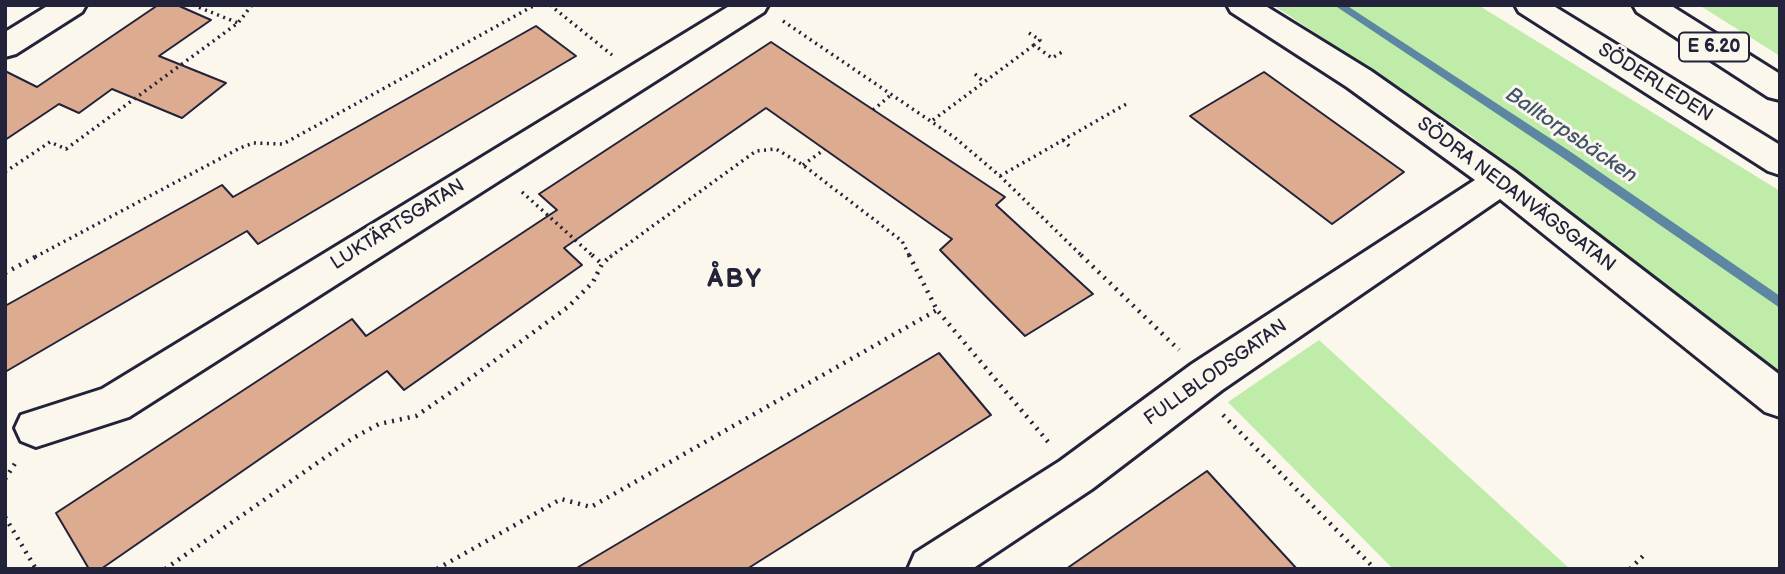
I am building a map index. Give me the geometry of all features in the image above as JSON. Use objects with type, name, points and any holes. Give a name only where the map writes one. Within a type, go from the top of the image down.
[{"type":"main road","points":[[5,47],[71,5]]},
{"type":"main road","name":"SÖDRA NEDANVÄGSGATAN","points":[[1242,5],[1359,79],[1502,181],[1780,400]]},
{"type":"main road","name":"SÖDERLEDEN","points":[[1530,5],[1780,162]]},
{"type":"main road","name":"E 6.20","points":[[1648,5],[1780,89]]},
{"type":"main road","name":"LUKTÄRTSGATAN","points":[[36,428],[114,404],[639,76],[767,13]]},
{"type":"main road","name":"FULLBLODSGATAN","points":[[931,569],[1076,475],[1201,381],[1468,201],[1502,181]]},
{"type":"path","points":[[192,5],[239,23]]},
{"type":"path","points":[[5,172],[50,142],[66,149],[239,23],[252,5]]},
{"type":"path","points":[[5,273],[240,148],[253,143],[283,144],[535,5]]},
{"type":"path","points":[[550,5],[639,76]]},
{"type":"path","points":[[767,13],[933,120],[1000,176],[1201,381],[1375,569]]},
{"type":"path","points":[[933,120],[1040,40],[1029,33]]},
{"type":"path","points":[[1034,45],[1052,58],[1062,52]]},
{"type":"path","points":[[975,74],[984,82]]},
{"type":"path","points":[[873,110],[892,94]]},
{"type":"path","points":[[1000,176],[1128,103]]},
{"type":"path","points":[[1063,141],[1073,149]]},
{"type":"path","points":[[165,569],[353,438],[379,424],[416,416],[457,388],[568,307],[593,282],[602,264],[626,243],[756,151],[776,149],[803,165],[902,241],[937,310],[1076,475]]},
{"type":"path","points":[[803,165],[825,149]]},
{"type":"path","points":[[492,166],[602,264]]},
{"type":"path","points":[[437,569],[561,499],[591,507],[937,310]]},
{"type":"path","points":[[5,517],[36,569]]},
{"type":"path","points":[[1630,569],[1646,553]]},
{"type":"green space","points":[[1273,5],[1478,5],[1780,191],[1780,373],[1471,136]]},
{"type":"green space","points":[[1699,5],[1780,5],[1780,56]]},
{"type":"green space","points":[[1319,340],[1570,569],[1393,569],[1228,402]]},
{"type":"building","points":[[158,5],[177,5],[211,20],[159,56],[226,83],[182,118],[112,89],[79,113],[59,104],[5,140],[5,71],[37,87]]},
{"type":"building","points":[[536,26],[576,56],[258,244],[247,231],[5,372],[5,306],[222,185],[233,197]]},
{"type":"building","points":[[771,42],[1005,197],[996,205],[1093,294],[1025,336],[940,250],[952,239],[766,108],[564,248],[582,265],[404,390],[387,371],[101,569],[89,569],[56,513],[352,319],[366,336],[557,210],[539,194]]},
{"type":"building","points":[[1264,72],[1404,172],[1332,224],[1190,116]]},
{"type":"building","points":[[939,353],[991,415],[747,569],[575,569]]},
{"type":"building","points":[[1207,471],[1297,569],[1066,569]]},
{"type":"waterway","name":"Balltorpsbäcken","points":[[1339,5],[1564,153],[1780,303]]},
{"type":"district","name":"ÅBY","points":[[735,280]]}]
